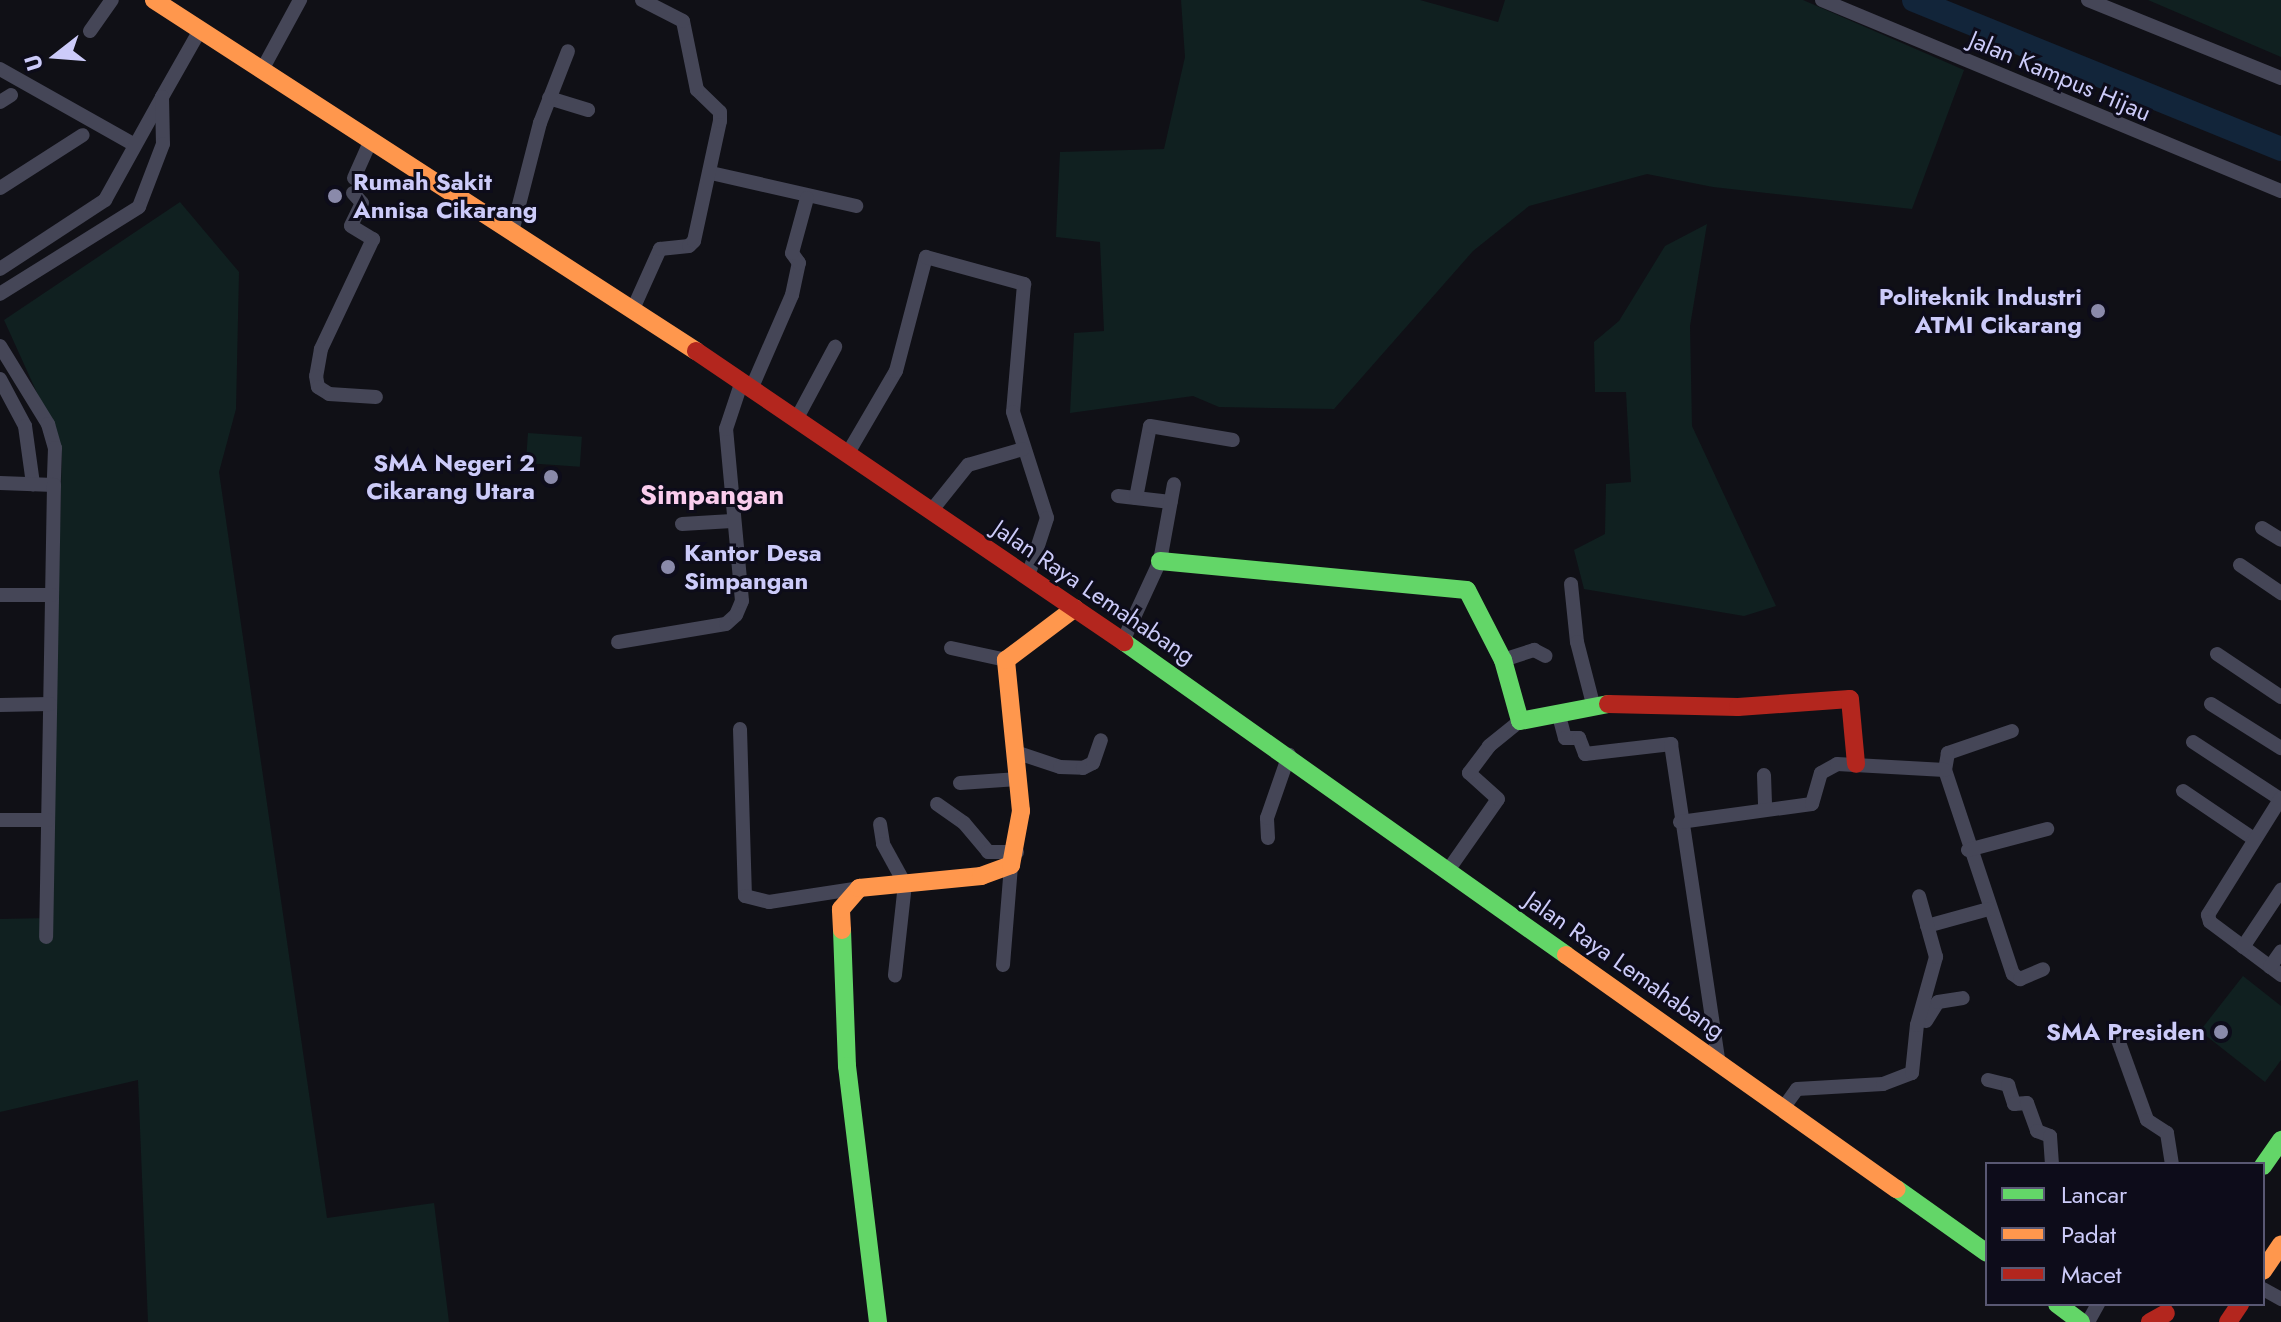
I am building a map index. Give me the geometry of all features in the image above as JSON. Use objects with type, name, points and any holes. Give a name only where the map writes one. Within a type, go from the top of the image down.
[{"type":"main road","name":"Jalan Raya Lemahabang","points":[[160,2],[747,384],[932,510],[1289,755],[1985,1252]]},
{"type":"main road","points":[[1160,561],[1390,579],[1467,590],[1503,660],[1520,721],[1593,704],[1738,707],[1850,699],[1856,764]]},
{"type":"main road","points":[[878,1322],[847,1054],[841,909],[859,888],[981,876],[1014,859],[1018,753],[1004,683],[1006,660],[1075,608]]},
{"type":"main road","points":[[2265,1163],[2281,1140]]},
{"type":"main road","points":[[2265,1268],[2281,1244]]},
{"type":"main road","points":[[2060,1306],[2081,1322]]},
{"type":"street","points":[[90,31],[112,0]]},
{"type":"street","points":[[262,70],[300,0]]},
{"type":"street","points":[[633,309],[660,249],[689,246],[694,241],[711,173],[720,112],[697,90],[683,21],[642,0]]},
{"type":"street","name":"Jalan Kampus Hijau","points":[[1822,0],[2281,191]]},
{"type":"street","points":[[2088,0],[2281,78]]},
{"type":"street","points":[[0,269],[105,200],[133,144],[200,30]]},
{"type":"street","points":[[512,232],[549,98],[568,51]]},
{"type":"street","points":[[0,69],[133,144]]},
{"type":"street","points":[[0,294],[139,207],[163,144],[162,97]]},
{"type":"street","points":[[549,98],[588,110]]},
{"type":"street","points":[[0,188],[83,135]]},
{"type":"street","points":[[371,140],[354,186],[362,203],[351,226],[373,239],[321,349],[316,376],[318,387],[329,394],[376,397]]},
{"type":"street","points":[[711,173],[807,198],[856,206]]},
{"type":"street","points":[[618,642],[726,624],[736,615],[742,601],[732,521],[726,415],[747,384],[788,308],[799,263],[792,253],[807,198]]},
{"type":"street","points":[[848,453],[896,371],[926,257],[1024,284],[1013,412],[1047,518],[1028,576]]},
{"type":"street","points":[[0,346],[48,424],[56,456],[46,937]]},
{"type":"street","points":[[797,418],[835,347]]},
{"type":"street","points":[[0,379],[25,426],[33,484]]},
{"type":"street","points":[[1136,498],[1150,426],[1233,440]]},
{"type":"street","points":[[932,510],[968,465],[1023,449]]},
{"type":"street","points":[[0,483],[54,485]]},
{"type":"street","points":[[1123,641],[1160,561],[1174,484]]},
{"type":"street","points":[[1118,496],[1171,502]]},
{"type":"street","points":[[682,524],[732,521]]},
{"type":"street","points":[[2262,528],[2281,540]]},
{"type":"street","points":[[2240,565],[2281,593]]},
{"type":"street","points":[[1571,584],[1577,642],[1593,704]]},
{"type":"street","points":[[0,595],[52,595]]},
{"type":"street","points":[[951,648],[1006,660]]},
{"type":"street","points":[[1503,660],[1534,650],[1546,656]]},
{"type":"street","points":[[2217,654],[2281,697]]},
{"type":"street","points":[[0,705],[50,704]]},
{"type":"street","points":[[2211,704],[2281,748]]},
{"type":"street","points":[[1558,712],[1565,738],[1579,738],[1583,754],[1671,744],[1680,822],[1701,925],[1718,1060]]},
{"type":"street","points":[[1449,869],[1498,799],[1469,773],[1489,746],[1520,721]]},
{"type":"street","points":[[740,729],[745,896],[769,902],[859,888]]},
{"type":"street","points":[[2012,731],[1948,753],[1945,770],[1968,850],[2014,977],[2043,969]]},
{"type":"street","points":[[1018,753],[1083,768],[1093,763],[1101,740]]},
{"type":"street","points":[[2193,742],[2281,798],[2208,907],[2210,922],[2276,971],[2281,951]]},
{"type":"street","points":[[1268,838],[1267,818],[1289,755]]},
{"type":"street","points":[[1680,822],[1812,804],[1821,773],[1837,764],[1945,770]]},
{"type":"street","points":[[1764,775],[1765,808]]},
{"type":"street","points":[[960,783],[1019,779]]},
{"type":"street","points":[[2183,791],[2254,839]]},
{"type":"street","points":[[937,804],[964,823],[988,852],[1014,859],[1003,965]]},
{"type":"street","points":[[0,820],[48,820]]},
{"type":"street","points":[[880,824],[883,844],[905,884],[895,975]]},
{"type":"street","points":[[1968,850],[2047,829]]},
{"type":"street","points":[[2243,947],[2281,890]]},
{"type":"street","points":[[1913,1068],[1917,1025],[1935,966],[1919,896]]},
{"type":"street","points":[[1927,926],[1989,909]]},
{"type":"street","points":[[1784,1107],[1797,1089],[1883,1084],[1907,1078],[1913,1068],[1929,1010],[1938,1002],[1963,998]]},
{"type":"street","points":[[2117,1037],[2147,1120],[2167,1133],[2172,1162]]},
{"type":"street","points":[[1988,1080],[2008,1085],[2014,1104],[2027,1103],[2037,1131],[2050,1136],[2052,1162]]},
{"type":"shaded area","points":[[1181,0],[1420,0],[1498,22],[1505,0],[1803,0],[1964,70],[1912,209],[1713,187],[1647,174],[1529,206],[1473,251],[1334,409],[1219,407],[1193,396],[1070,413],[1074,333],[1104,331],[1100,242],[1056,237],[1060,152],[1164,149],[1185,57]]},
{"type":"shaded area","points":[[2148,0],[2281,0],[2281,57]]},
{"type":"shaded area","points":[[180,202],[239,272],[236,409],[219,472],[327,1218],[434,1203],[449,1322],[148,1322],[138,1080],[0,1112],[0,919],[50,918],[62,448],[4,320]]},
{"type":"shaded area","points":[[1707,224],[1690,326],[1692,426],[1776,606],[1744,616],[1584,589],[1574,550],[1605,534],[1606,484],[1631,482],[1626,392],[1595,392],[1594,342],[1619,321],[1665,246]]},
{"type":"shaded area","points":[[528,433],[582,437],[580,467],[526,463]]},
{"type":"shaded area","points":[[2243,976],[2281,1006],[2281,1060],[2265,1082],[2200,1031]]},
{"type":"waterway","points":[[1914,0],[2281,149]]},
{"type":"traffic: fast","points":[[1160,561],[1467,590],[1503,660],[1520,721],[1608,704]]},
{"type":"traffic: fast","points":[[1124,642],[1566,955]]},
{"type":"traffic: fast","points":[[842,930],[847,1066],[878,1322]]},
{"type":"traffic: fast","points":[[2265,1163],[2281,1140]]},
{"type":"traffic: fast","points":[[1897,1189],[1985,1252]]},
{"type":"traffic: fast","points":[[2060,1306],[2081,1322]]},
{"type":"traffic: slow","points":[[154,0],[696,351]]},
{"type":"traffic: slow","points":[[842,930],[841,909],[859,888],[981,876],[1011,865],[1021,811],[1006,660],[1075,608]]},
{"type":"traffic: slow","points":[[1566,955],[1897,1189]]},
{"type":"traffic: slow","points":[[2265,1268],[2281,1244]]},
{"type":"traffic: jam","points":[[696,351],[1124,642]]},
{"type":"traffic: jam","points":[[1608,704],[1738,707],[1850,699],[1856,764]]},
{"type":"traffic: jam","points":[[2228,1322],[2239,1306]]},
{"type":"traffic: jam","points":[[2150,1322],[2166,1313]]},
{"type":"place","name":"Rumah Sakit Annisa Cikarang","points":[[335,196]]},
{"type":"place","name":"Politeknik Industri ATMI Cikarang","points":[[2098,311]]},
{"type":"place","name":"SMA Negeri 2 Cikarang Utara","points":[[551,477]]},
{"type":"place","name":"Kantor Desa Simpangan","points":[[668,567]]},
{"type":"place","name":"SMA Presiden","points":[[2221,1032]]},
{"type":"district","name":"Simpangan","points":[[712,495]]}]
